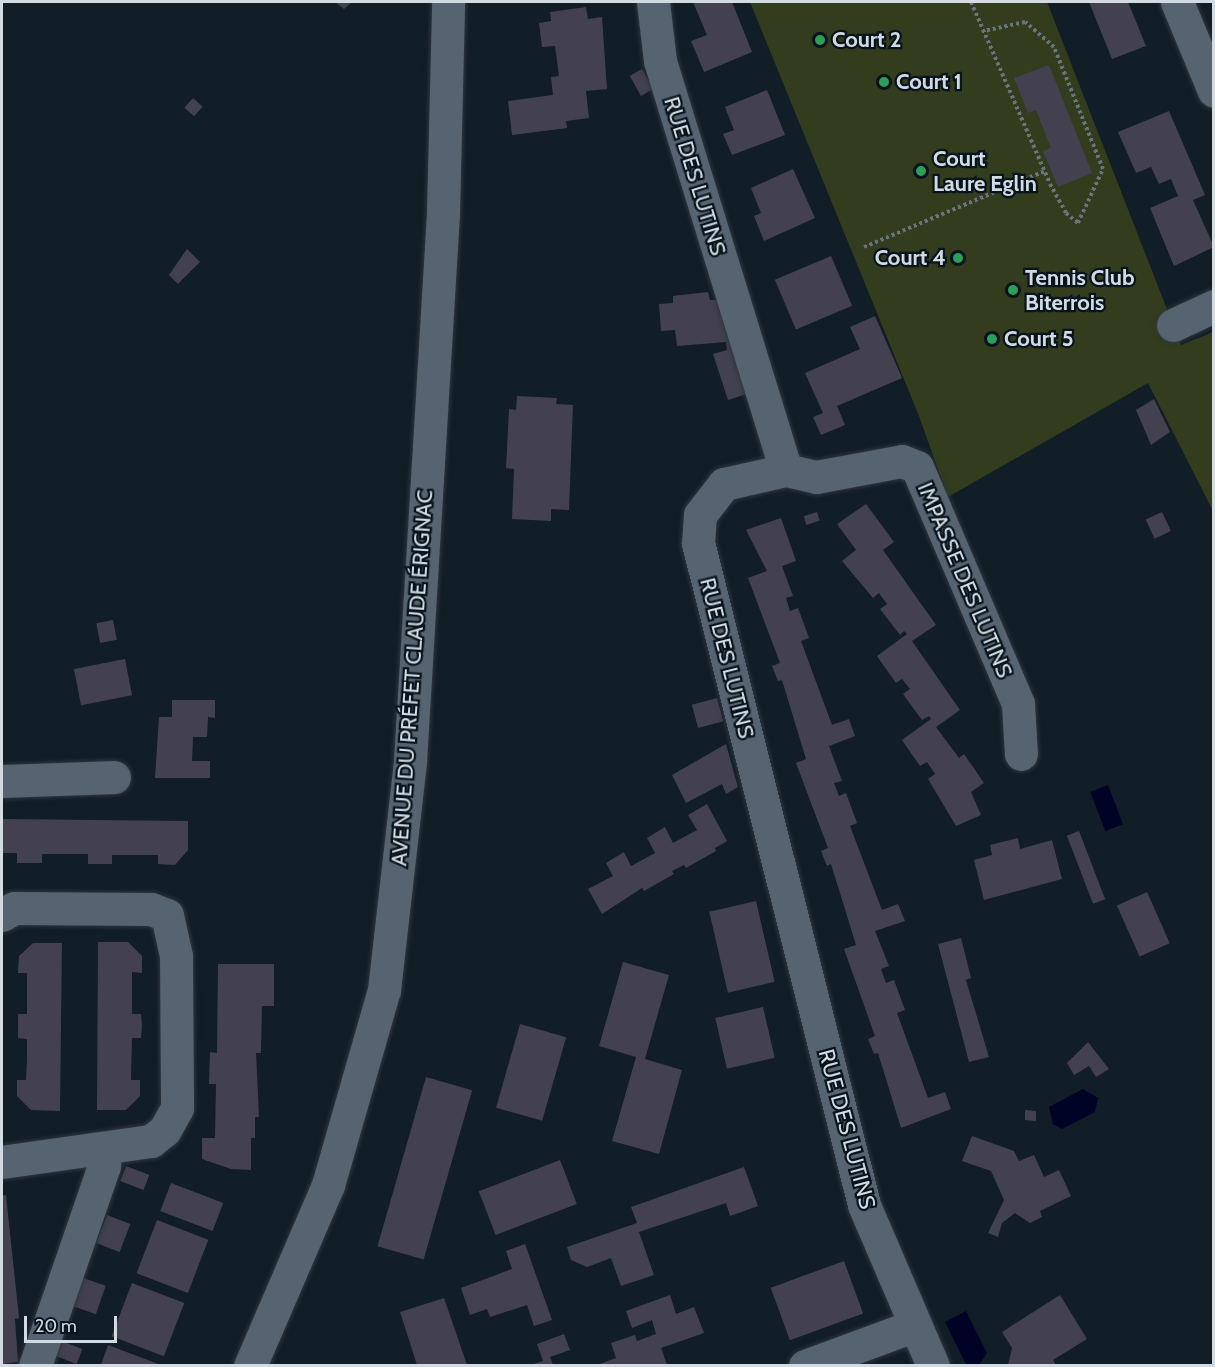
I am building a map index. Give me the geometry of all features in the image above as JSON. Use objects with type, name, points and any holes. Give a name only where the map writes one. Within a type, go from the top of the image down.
[{"type":"street","name":"AVENUE DU PRÉFET CLAUDE ÉRIGNAC","points":[[250,1365],[328,1185],[384,990],[410,761],[443,213],[448,2]]},
{"type":"street","name":"RUE DES LUTINS","points":[[653,2],[660,61],[786,470],[724,484],[700,515],[698,543],[864,1205],[913,1326],[933,1365]]},
{"type":"street","points":[[1177,2],[1214,91]]},
{"type":"street","points":[[1173,325],[1214,306]]},
{"type":"street","name":"IMPASSE DES LUTINS","points":[[786,470],[816,477],[902,461],[916,467],[1018,704],[1021,754]]},
{"type":"street","points":[[2,781],[114,777]]},
{"type":"street","points":[[2,915],[14,908],[151,909],[167,915],[176,956],[177,1108],[165,1130],[151,1141],[105,1150],[2,1162]]},
{"type":"street","points":[[35,1365],[104,1166],[105,1150]]},
{"type":"street","points":[[805,1365],[913,1326]]},
{"type":"path","points":[[971,2],[1060,204],[1078,223],[1103,169],[1054,47],[1025,22],[984,31]]},
{"type":"path","points":[[864,247],[1045,171]]},
{"type":"green space","name":"Tennis Club Biterrois","points":[[750,2],[1047,2],[1181,345],[1213,332],[1213,511],[1148,383],[948,497],[919,416]]},
{"type":"water","points":[[1108,785],[1123,824],[1105,831],[1090,792]]},
{"type":"water","points":[[1083,1089],[1098,1098],[1095,1112],[1062,1129],[1053,1124],[1049,1107]]},
{"type":"water","points":[[966,1311],[987,1353],[979,1365],[966,1364],[945,1322]]},
{"type":"building","points":[[335,2],[352,2],[344,9]]},
{"type":"building","points":[[693,2],[732,2],[752,52],[704,72],[691,41],[707,35]]},
{"type":"building","points":[[1089,2],[1128,2],[1146,46],[1112,59]]},
{"type":"building","points":[[586,7],[588,19],[602,17],[607,89],[586,91],[589,118],[566,121],[567,128],[512,135],[508,101],[553,95],[551,77],[559,76],[555,46],[542,47],[539,23],[551,21],[550,12]]},
{"type":"building","points":[[1049,65],[1092,173],[1058,187],[1043,151],[1051,148],[1036,110],[1028,113],[1014,78]]},
{"type":"building","points":[[642,69],[653,89],[641,96],[630,76]]},
{"type":"building","points":[[767,90],[785,135],[732,155],[723,134],[734,130],[725,107]]},
{"type":"building","points":[[193,98],[203,107],[194,116],[184,108]]},
{"type":"building","points":[[1169,111],[1205,195],[1193,200],[1214,247],[1174,266],[1150,208],[1178,196],[1171,179],[1159,184],[1151,167],[1136,173],[1118,132]]},
{"type":"building","points":[[793,169],[815,218],[764,241],[754,216],[761,213],[751,188]]},
{"type":"building","points":[[187,249],[200,262],[178,284],[169,275]]},
{"type":"building","points":[[831,256],[852,306],[796,330],[775,280]]},
{"type":"building","points":[[708,292],[710,300],[728,300],[756,391],[728,400],[713,354],[727,350],[726,342],[677,346],[675,330],[661,331],[659,304],[673,303],[673,296]]},
{"type":"building","points":[[875,316],[902,378],[837,406],[845,425],[821,435],[813,417],[823,413],[805,373],[860,349],[850,327]]},
{"type":"building","points":[[517,396],[557,398],[556,404],[573,405],[569,510],[551,509],[551,521],[512,519],[514,469],[506,468],[509,409],[516,410]]},
{"type":"building","points":[[1154,399],[1170,432],[1151,445],[1136,410]]},
{"type":"building","points":[[866,504],[894,542],[883,550],[936,625],[912,641],[960,710],[936,727],[959,758],[964,754],[984,783],[971,792],[981,815],[956,826],[928,779],[935,774],[927,762],[920,766],[902,740],[931,719],[929,716],[922,720],[903,694],[910,689],[902,679],[896,683],[877,656],[907,634],[904,631],[900,635],[880,609],[887,604],[879,593],[873,598],[842,561],[856,550],[837,524]]},
{"type":"building","points":[[817,512],[820,521],[806,525],[804,516]]},
{"type":"building","points":[[1162,512],[1171,531],[1155,539],[1146,520]]},
{"type":"building","points":[[781,518],[796,561],[782,566],[793,596],[786,598],[790,611],[798,608],[809,638],[801,641],[832,725],[849,719],[855,736],[829,746],[842,781],[834,783],[839,796],[846,793],[857,823],[850,826],[882,910],[898,904],[905,921],[875,931],[889,966],[881,969],[886,983],[894,980],[905,1010],[897,1013],[928,1098],[945,1092],[951,1109],[901,1128],[878,1053],[874,1054],[868,1039],[875,1036],[844,949],[856,945],[831,864],[827,866],[821,851],[828,848],[796,763],[806,759],[782,680],[778,681],[772,666],[780,663],[748,578],[767,571],[746,530]]},
{"type":"building","points":[[113,620],[117,640],[100,643],[96,623]]},
{"type":"building","points":[[125,659],[132,695],[81,705],[74,669]]},
{"type":"building","points":[[717,698],[723,721],[698,728],[692,705]]},
{"type":"building","points":[[172,700],[215,700],[215,718],[208,717],[207,737],[193,737],[192,761],[210,761],[210,778],[155,778],[159,717],[172,717]]},
{"type":"building","points":[[726,744],[738,787],[726,794],[722,784],[686,803],[672,775]]},
{"type":"building","points":[[707,804],[727,841],[715,848],[716,851],[686,868],[684,865],[672,871],[674,874],[644,891],[642,888],[602,914],[588,889],[613,876],[606,863],[624,852],[631,866],[655,853],[647,838],[665,827],[673,843],[697,830],[688,815]]},
{"type":"building","points":[[2,819],[188,821],[188,850],[175,865],[158,864],[158,855],[112,855],[112,864],[88,864],[88,854],[42,854],[42,863],[17,863],[17,853],[2,853]]},
{"type":"building","points":[[1079,831],[1105,899],[1093,904],[1067,836]]},
{"type":"building","points":[[1018,838],[1020,849],[1052,840],[1062,879],[984,900],[974,860],[992,855],[990,845]]},
{"type":"building","points":[[1147,892],[1170,943],[1140,957],[1117,905]]},
{"type":"building","points":[[756,901],[775,982],[728,993],[709,912]]},
{"type":"building","points":[[961,938],[971,978],[966,980],[989,1057],[969,1062],[938,944]]},
{"type":"building","points":[[98,942],[128,942],[142,956],[142,973],[132,972],[132,1014],[141,1014],[142,1026],[141,1038],[132,1038],[131,1080],[140,1080],[140,1096],[126,1110],[97,1110]]},
{"type":"building","points":[[33,943],[62,943],[60,1111],[31,1110],[17,1096],[17,1080],[26,1080],[27,1059],[27,1039],[18,1038],[18,1014],[27,1014],[27,973],[18,973],[19,956]]},
{"type":"building","points":[[623,962],[669,975],[645,1059],[682,1070],[659,1154],[612,1141],[636,1057],[599,1046]]},
{"type":"building","points":[[218,964],[274,964],[274,1006],[262,1006],[261,1053],[256,1053],[259,1117],[255,1117],[255,1138],[251,1138],[251,1170],[231,1169],[202,1159],[202,1138],[215,1138],[216,1084],[209,1084],[210,1052],[217,1053]]},
{"type":"building","points":[[763,1007],[775,1058],[727,1069],[715,1018]]},
{"type":"building","points":[[520,1024],[566,1037],[542,1121],[496,1108]]},
{"type":"building","points":[[1088,1042],[1109,1069],[1096,1077],[1089,1066],[1074,1075],[1067,1063]]},
{"type":"building","points":[[426,1077],[472,1090],[424,1259],[377,1246]]},
{"type":"building","points":[[1025,1110],[1036,1111],[1036,1121],[1025,1120]]},
{"type":"building","points":[[972,1136],[1014,1151],[1019,1161],[1034,1155],[1044,1177],[1059,1170],[1071,1196],[1040,1211],[1042,1217],[1030,1223],[1015,1213],[1002,1223],[998,1237],[988,1233],[1004,1200],[991,1171],[962,1161]]},
{"type":"building","points":[[560,1160],[577,1204],[496,1235],[479,1191]]},
{"type":"building","points":[[126,1166],[149,1175],[144,1190],[120,1181]]},
{"type":"building","points":[[744,1167],[758,1206],[730,1216],[726,1203],[639,1232],[654,1275],[621,1286],[611,1258],[587,1267],[571,1260],[567,1247],[637,1223],[631,1207]]},
{"type":"building","points":[[171,1183],[223,1203],[213,1231],[160,1211]]},
{"type":"building","points":[[6,1195],[19,1318],[15,1319],[18,1362],[2,1364],[2,1196]]},
{"type":"building","points":[[107,1215],[130,1224],[120,1252],[96,1243]]},
{"type":"building","points":[[157,1220],[208,1240],[188,1293],[137,1273]]},
{"type":"building","points":[[525,1244],[552,1320],[534,1326],[527,1305],[490,1317],[487,1309],[470,1315],[461,1288],[512,1269],[506,1251]]},
{"type":"building","points":[[844,1261],[863,1314],[790,1340],[771,1288]]},
{"type":"building","points":[[83,1278],[106,1286],[96,1314],[73,1306]]},
{"type":"building","points":[[132,1283],[184,1303],[164,1356],[112,1336]]},
{"type":"building","points":[[670,1295],[676,1314],[694,1307],[704,1333],[661,1348],[667,1365],[597,1365],[616,1358],[611,1343],[635,1335],[637,1341],[656,1334],[652,1320],[632,1328],[626,1311]]},
{"type":"building","points":[[1060,1295],[1087,1339],[1053,1360],[1056,1365],[1008,1365],[1012,1348],[1002,1332]]},
{"type":"building","points":[[444,1298],[467,1365],[417,1365],[400,1312]]},
{"type":"building","points":[[564,1334],[570,1350],[550,1357],[553,1365],[531,1365],[543,1361],[537,1344]]},
{"type":"building","points":[[59,1340],[82,1349],[77,1364],[53,1355]]},
{"type":"building","points":[[108,1345],[161,1365],[101,1365]]},
{"type":"place","name":"Court 2","points":[[820,40]]},
{"type":"place","name":"Court 1","points":[[884,82]]},
{"type":"place","name":"Court Laure Eglin","points":[[921,171]]},
{"type":"place","name":"Court 4","points":[[958,258]]},
{"type":"place","name":"Tennis Club Biterrois","points":[[1013,290]]},
{"type":"place","name":"Court 5","points":[[992,339]]}]
